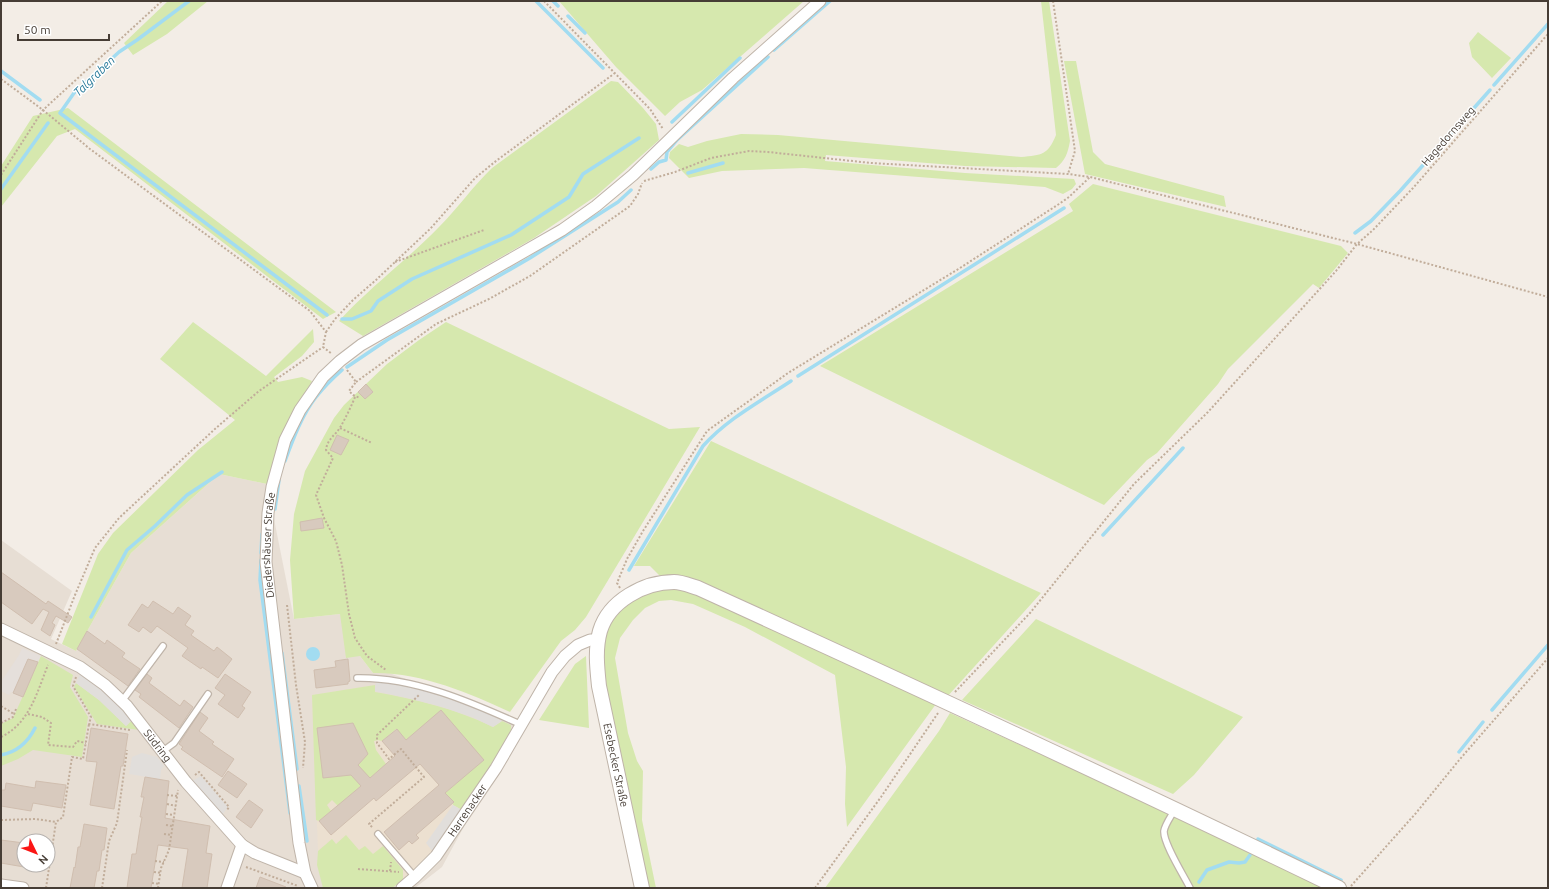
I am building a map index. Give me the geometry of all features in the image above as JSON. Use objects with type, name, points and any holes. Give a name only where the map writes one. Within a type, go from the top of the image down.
[{"type":"street","name":"Diedershäuser Straße","points":[[312,888],[305,873],[293,788],[266,562],[268,513],[272,487],[285,440],[300,410],[311,392],[323,377],[340,361],[361,345],[562,230],[596,206],[633,175],[668,139],[733,78],[820,1]]},
{"type":"street","name":"Esebecker Straße","points":[[642,888],[599,686],[596,660],[598,640],[606,618],[614,607],[624,598],[643,588],[661,583],[676,582],[698,588],[946,702],[1176,809],[1339,888]]},
{"type":"street","name":"Südring","points":[[1,629],[80,667],[105,685],[122,701],[149,733],[186,782],[213,814],[242,844],[255,853],[305,873]]},
{"type":"street","name":"Harrenacker","points":[[402,888],[436,856],[496,768],[552,672],[565,656],[578,645],[590,640],[598,640]]},
{"type":"street","points":[[227,888],[242,844]]},
{"type":"street","points":[[1,884],[23,888]]},
{"type":"lane","points":[[122,701],[163,646]]},
{"type":"lane","points":[[357,678],[369,678],[426,688],[473,703],[522,725]]},
{"type":"lane","points":[[163,751],[174,743],[208,694]]},
{"type":"lane","points":[[1176,809],[1164,829],[1164,835],[1169,848],[1190,888]]},
{"type":"lane","points":[[378,834],[415,877]]},
{"type":"path","points":[[1,175],[42,110],[162,1]]},
{"type":"path","points":[[544,1],[650,108],[668,139]]},
{"type":"path","points":[[1053,1],[1076,151],[1068,174]]},
{"type":"path","name":"Hagedornsweg","points":[[815,888],[881,797],[946,702],[1030,613],[1134,484],[1208,412],[1336,271],[1357,244],[1374,230],[1413,188],[1548,34]]},
{"type":"path","points":[[1,736],[16,728],[28,714],[95,548],[114,523],[216,428],[254,396],[323,347],[326,332],[335,319],[430,229],[475,178],[615,72]]},
{"type":"path","points":[[1,79],[90,149],[310,311],[326,332]]},
{"type":"path","points":[[360,398],[349,391],[356,382],[436,324],[489,299],[530,276],[630,206],[638,194],[643,182],[675,172],[711,158],[748,151],[871,163],[1068,174],[1090,177],[1357,244],[1548,297]]},
{"type":"path","points":[[624,598],[617,583],[627,560],[643,531],[707,431],[788,373],[960,268],[1059,204],[1090,177]]},
{"type":"path","points":[[394,263],[484,230]]},
{"type":"path","points":[[323,347],[340,361]]},
{"type":"path","points":[[356,396],[340,428],[330,439],[326,448],[332,458],[316,495],[337,546],[352,630],[358,643],[367,656],[386,671],[388,681]]},
{"type":"path","points":[[340,428],[372,443]]},
{"type":"path","points":[[287,605],[296,685],[305,742],[301,779],[293,788]]},
{"type":"path","points":[[1349,888],[1416,813],[1460,759],[1548,658]]},
{"type":"path","points":[[1,820],[36,819],[56,822],[63,817],[72,758],[83,759],[91,717],[73,686],[80,667]]},
{"type":"path","points":[[378,834],[369,824],[424,777],[401,749],[389,759],[377,743],[376,735],[426,688]]},
{"type":"path","points":[[1,706],[14,714]]},
{"type":"path","points":[[1,720],[2,722],[12,717],[16,709]]},
{"type":"path","points":[[28,714],[42,717],[51,723],[48,745],[73,747],[77,741],[87,743]]},
{"type":"path","points":[[89,724],[149,733]]},
{"type":"path","points":[[102,888],[109,841],[117,823],[127,750]]},
{"type":"path","points":[[158,888],[164,862],[169,850],[178,790],[186,782]]},
{"type":"path","points":[[167,795],[177,796]]},
{"type":"path","points":[[167,804],[176,806]]},
{"type":"path","points":[[166,814],[174,815]]},
{"type":"path","points":[[46,888],[56,822]]},
{"type":"path","points":[[166,825],[172,826]]},
{"type":"path","points":[[164,834],[171,835]]},
{"type":"path","points":[[390,871],[391,858]]},
{"type":"path","points":[[155,861],[164,862]]},
{"type":"path","points":[[235,863],[303,888]]},
{"type":"path","points":[[358,869],[403,872],[415,877]]},
{"type":"path","points":[[154,872],[161,873]]},
{"type":"path","points":[[152,883],[159,884]]},
{"type":"shaded area","points":[[219,474],[267,484],[294,619],[340,614],[360,656],[373,673],[389,673],[522,720],[442,867],[415,888],[1,888],[1,540],[72,591],[51,639],[76,651],[131,553]]},
{"type":"shaded area","points":[[22,648],[41,656],[23,697],[11,692],[9,695],[1,691],[1,682]]},
{"type":"shaded area","points":[[80,674],[109,696],[132,720],[126,726],[99,700],[76,683]]},
{"type":"shaded area","points":[[376,682],[401,685],[428,692],[478,709],[502,721],[493,727],[472,717],[439,706],[375,691]]},
{"type":"shaded area","points":[[375,685],[375,692],[493,727],[502,721],[511,725],[512,729],[493,764],[433,852],[403,880],[403,875],[373,855],[336,844],[332,839],[318,851],[312,695]]},
{"type":"shaded area","points":[[142,753],[157,757],[164,766],[161,770],[160,779],[129,774],[132,757]]},
{"type":"shaded area","points":[[201,776],[228,807],[222,815],[192,781]]},
{"type":"shaded area","points":[[453,805],[462,810],[433,852],[426,843]]},
{"type":"green space","points":[[168,1],[208,1],[167,34],[133,55],[124,43]]},
{"type":"green space","points":[[559,1],[804,1],[702,90],[680,102],[665,116],[616,67]]},
{"type":"green space","points":[[1041,1],[1049,1],[1070,141],[1066,156],[1062,163],[1056,168],[965,166],[826,155],[825,161],[965,173],[1074,179],[1076,184],[1072,189],[1063,194],[1045,187],[804,168],[722,171],[689,178],[669,158],[670,152],[679,144],[688,147],[707,141],[741,134],[778,135],[1021,157],[1034,156],[1043,153],[1050,147],[1056,135]]},
{"type":"green space","points":[[1478,32],[1511,58],[1492,78],[1472,57],[1469,43]]},
{"type":"green space","points":[[1064,61],[1076,61],[1093,152],[1105,164],[1224,196],[1226,207],[1085,174]]},
{"type":"green space","points":[[611,81],[618,82],[643,108],[656,124],[659,140],[596,196],[534,238],[363,336],[339,321],[439,227],[492,168]]},
{"type":"green space","points":[[68,108],[336,312],[323,319],[75,129],[57,136],[1,207],[1,166],[33,116]]},
{"type":"green space","points":[[1093,184],[1341,246],[1348,253],[1319,288],[1313,284],[1228,369],[1218,384],[1157,453],[1147,460],[1104,505],[820,366],[1073,211],[1069,204]]},
{"type":"green space","points":[[193,322],[266,376],[313,329],[314,342],[302,356],[274,377],[278,382],[302,377],[312,381],[280,441],[267,484],[219,474],[131,553],[76,651],[62,644],[98,554],[113,533],[198,450],[235,420],[160,359]]},
{"type":"green space","points":[[446,322],[669,429],[700,427],[586,617],[575,630],[561,641],[510,712],[444,685],[408,676],[373,673],[360,656],[346,658],[340,614],[294,619],[290,560],[294,514],[305,471],[334,418],[344,405],[387,364]]},
{"type":"green space","points":[[711,441],[1041,593],[946,698],[661,577],[650,566],[634,566]]},
{"type":"green space","points":[[664,589],[681,589],[691,592],[936,704],[847,827],[845,804],[846,767],[835,675],[745,627],[693,604],[671,600],[659,601],[645,608],[633,620],[620,638],[615,658],[628,733],[637,761],[643,771],[642,820],[656,888],[647,888],[604,681],[603,655],[607,632],[612,621],[619,612],[640,596]]},
{"type":"green space","points":[[1036,619],[1243,717],[1194,775],[1173,794],[962,700]]},
{"type":"green space","points":[[41,656],[73,675],[70,687],[88,717],[82,757],[33,750],[18,759],[1,766],[1,724],[13,718]]},
{"type":"green space","points":[[586,656],[589,728],[539,720],[575,664]]},
{"type":"green space","points":[[76,683],[99,700],[126,726],[132,720],[139,730],[97,724],[74,687]]},
{"type":"green space","points":[[375,685],[375,692],[436,705],[493,727],[502,721],[511,725],[511,733],[462,810],[453,805],[453,802],[445,793],[458,782],[415,732],[406,740],[396,729],[382,741],[374,741],[376,750],[386,764],[338,806],[332,800],[327,805],[331,811],[319,821],[316,820],[312,695]]},
{"type":"green space","points":[[950,713],[1146,802],[1324,888],[825,888],[939,731]]},
{"type":"green space","points":[[346,835],[359,850],[365,846],[373,854],[383,846],[403,870],[403,880],[392,888],[323,888],[317,865],[318,851],[332,839],[336,844]]},
{"type":"water","points":[[310,647],[316,647],[320,651],[320,657],[316,661],[310,661],[306,657],[306,651]]},
{"type":"building","points":[[366,384],[373,392],[365,399],[358,392]]},
{"type":"building","points":[[337,435],[349,440],[341,455],[330,450]]},
{"type":"building","points":[[322,518],[324,528],[301,531],[300,522]]},
{"type":"building","points":[[1,572],[46,604],[48,601],[72,617],[68,623],[56,616],[52,623],[55,625],[50,636],[41,630],[49,612],[43,609],[32,624],[1,602]]},
{"type":"building","points":[[153,601],[173,614],[178,607],[191,616],[185,625],[194,631],[191,635],[214,651],[217,647],[232,659],[218,678],[182,656],[188,648],[157,626],[151,633],[143,627],[139,632],[128,625],[142,604],[148,608]]},
{"type":"building","points":[[87,631],[105,644],[107,640],[125,653],[122,657],[140,669],[128,686],[77,649]]},
{"type":"building","points":[[28,659],[38,662],[23,697],[13,693]]},
{"type":"building","points":[[348,659],[350,681],[348,684],[316,688],[314,670],[336,667],[335,661]]},
{"type":"building","points":[[147,674],[152,678],[149,683],[180,706],[184,700],[193,707],[179,728],[139,697],[141,694],[135,690]]},
{"type":"building","points":[[225,674],[251,692],[242,706],[245,708],[238,718],[218,704],[225,695],[215,688]]},
{"type":"building","points":[[441,710],[484,760],[445,793],[454,802],[416,835],[419,838],[412,844],[409,841],[399,850],[384,832],[439,785],[420,764],[376,801],[374,798],[331,835],[319,821],[361,786],[351,775],[323,778],[317,728],[353,723],[368,754],[358,765],[370,778],[395,756],[382,741],[397,729],[406,740]]},
{"type":"building","points":[[200,712],[208,718],[199,731],[214,742],[212,744],[234,759],[222,777],[181,749],[183,747],[179,744]]},
{"type":"building","points":[[91,728],[128,734],[114,809],[90,805],[97,762],[86,761]]},
{"type":"building","points":[[228,771],[247,784],[237,798],[218,785]]},
{"type":"building","points":[[145,777],[169,781],[165,818],[210,826],[206,853],[212,854],[207,888],[182,888],[188,849],[158,845],[151,888],[127,888],[132,854],[136,854],[142,817],[140,817],[144,797],[141,797]]},
{"type":"building","points":[[36,781],[66,785],[62,808],[33,803],[31,811],[1,806],[1,790],[5,790],[6,783],[35,788]]},
{"type":"building","points":[[249,800],[263,810],[251,828],[236,817]]},
{"type":"building","points":[[84,824],[107,828],[104,850],[102,850],[99,871],[97,871],[94,888],[70,888],[78,847],[80,847]]},
{"type":"building","points":[[1,840],[16,842],[16,866],[1,863]]},
{"type":"building","points":[[260,877],[286,887],[286,888],[256,888]]},
{"type":"waterway","points":[[189,1],[119,52],[74,93],[60,113],[327,315]]},
{"type":"waterway","points":[[536,1],[603,68]]},
{"type":"waterway","points":[[553,1],[558,6]]},
{"type":"waterway","points":[[774,50],[830,1]]},
{"type":"waterway","points":[[568,16],[585,33]]},
{"type":"waterway","points":[[1494,85],[1548,24]]},
{"type":"waterway","points":[[651,169],[659,162],[666,160],[667,152],[677,140],[768,57]]},
{"type":"waterway","points":[[672,122],[740,58]]},
{"type":"waterway","points":[[1,71],[40,100]]},
{"type":"waterway","points":[[1355,233],[1371,221],[1400,191],[1490,90]]},
{"type":"waterway","name":"Talgraben","points":[[1,189],[48,123]]},
{"type":"waterway","points":[[342,319],[352,319],[371,311],[378,301],[412,279],[511,235],[569,197],[583,174],[639,138]]},
{"type":"waterway","points":[[688,173],[723,163]]},
{"type":"waterway","points":[[347,367],[387,340],[530,258],[618,202],[631,190]]},
{"type":"waterway","points":[[798,376],[1064,208]]},
{"type":"waterway","points":[[285,461],[298,428],[311,404],[325,386],[342,370]]},
{"type":"waterway","points":[[629,570],[703,446],[712,436],[733,419],[791,381]]},
{"type":"waterway","points":[[1103,535],[1183,448]]},
{"type":"waterway","points":[[91,617],[127,550],[155,526],[187,495],[222,472]]},
{"type":"waterway","points":[[275,509],[279,480]]},
{"type":"waterway","points":[[261,553],[262,534]]},
{"type":"waterway","points":[[261,560],[260,580],[290,813]]},
{"type":"waterway","points":[[1492,710],[1548,645]]},
{"type":"waterway","points":[[282,653],[297,769]]},
{"type":"waterway","points":[[1459,752],[1483,722]]},
{"type":"waterway","points":[[1,755],[7,754],[21,746],[29,738],[35,728]]},
{"type":"waterway","points":[[299,786],[307,841]]},
{"type":"waterway","points":[[1258,839],[1341,880]]},
{"type":"waterway","points":[[1199,882],[1207,870],[1229,862],[1245,862],[1250,855]]}]
